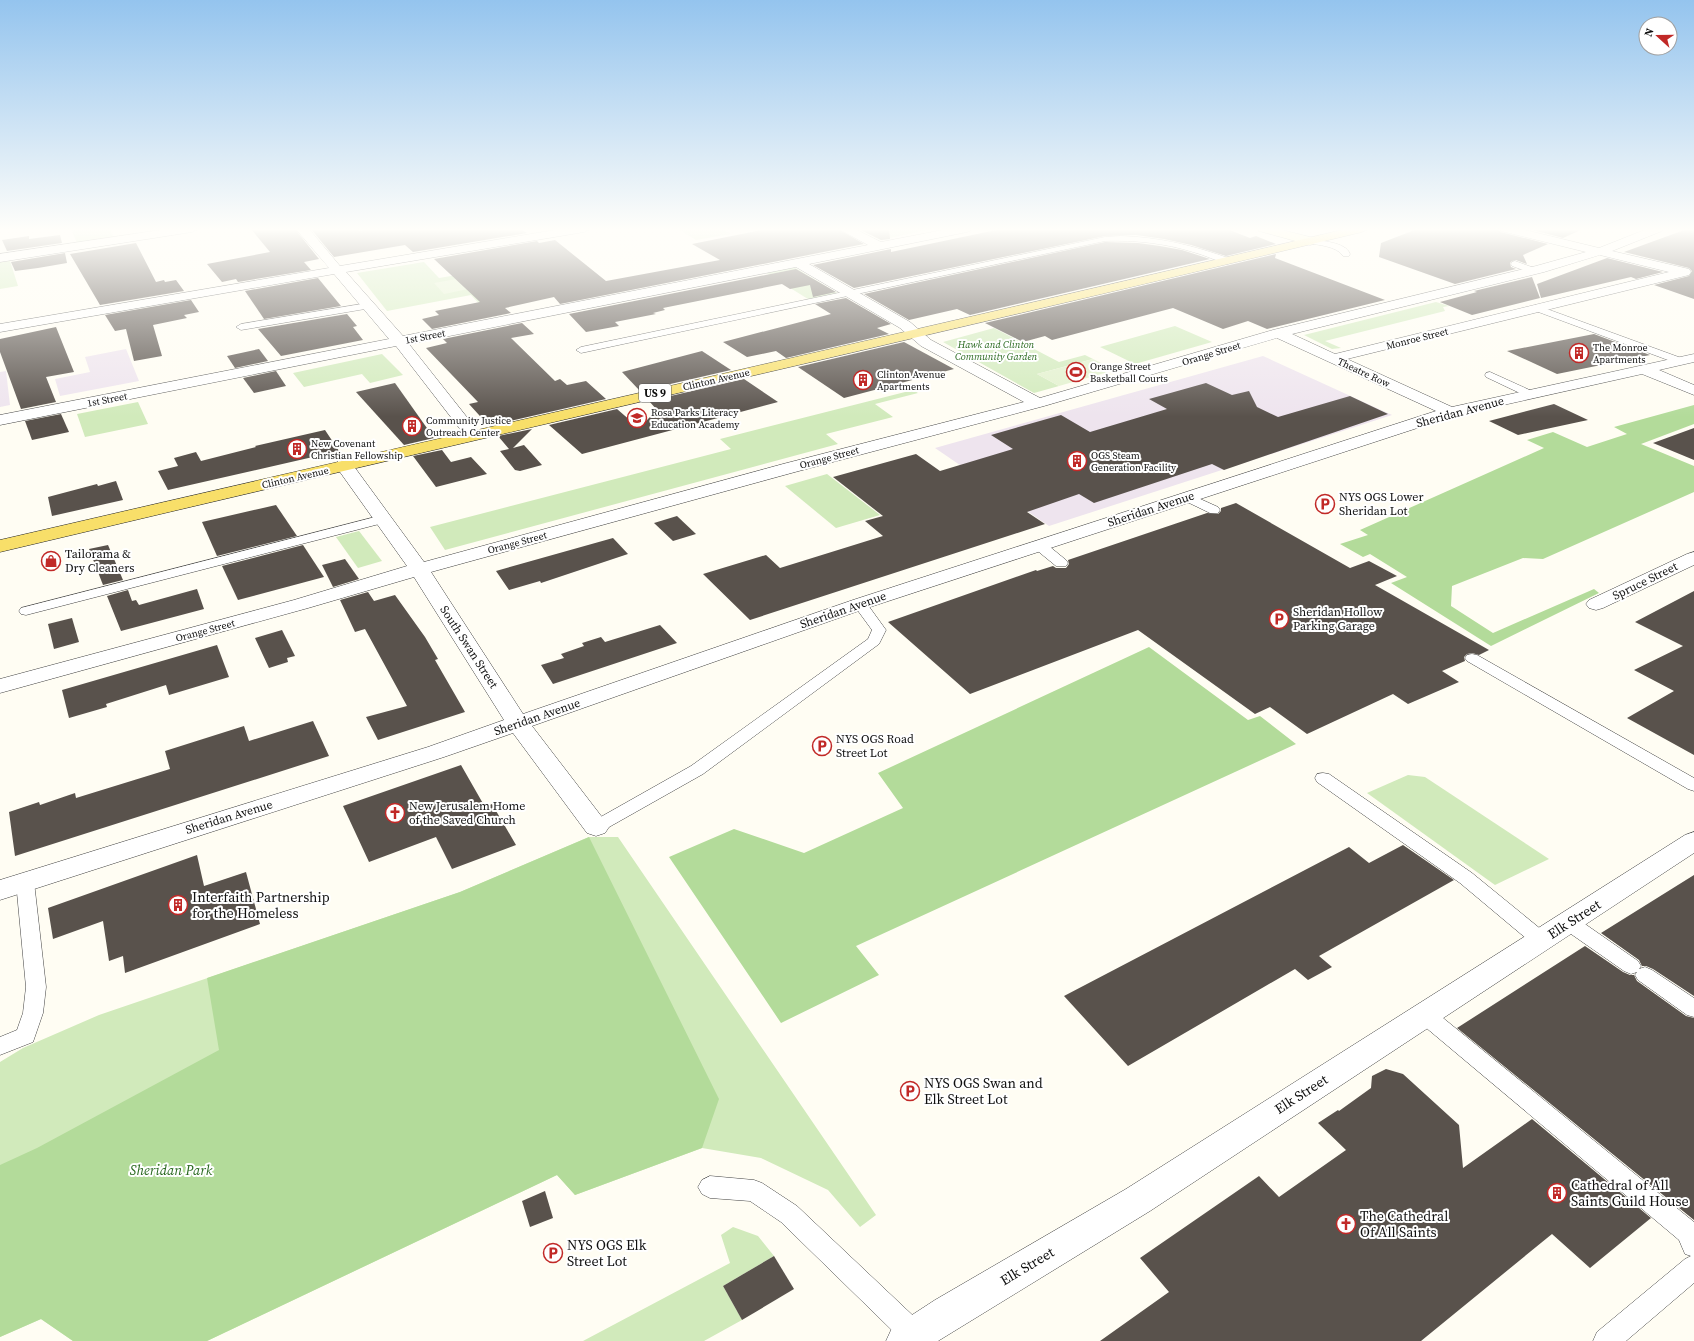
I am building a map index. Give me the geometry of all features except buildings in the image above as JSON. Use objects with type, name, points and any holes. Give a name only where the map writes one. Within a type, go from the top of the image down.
[{"type":"main road","name":"Clinton Avenue","points":[[0,546],[473,435],[1097,292]]},
{"type":"street","points":[[0,328],[212,292]]},
{"type":"street","points":[[356,292],[399,341],[473,435]]},
{"type":"street","name":"1st Street","points":[[0,420],[648,292]]},
{"type":"street","name":"Orange Street","points":[[0,686],[789,468],[1038,403],[1278,333],[1437,292]]},
{"type":"street","name":"Monroe Street","points":[[1335,358],[1608,292]]},
{"type":"street","points":[[850,293],[905,325],[926,343],[1038,403]]},
{"type":"street","name":"Theatre Row","points":[[1278,333],[1450,412]]},
{"type":"street","name":"Sheridan Avenue","points":[[0,890],[436,752],[860,604],[1450,412],[1687,359]]},
{"type":"street","points":[[1643,369],[1694,390]]},
{"type":"street","name":"South Swan Street","points":[[344,465],[419,569],[518,724],[596,827]]},
{"type":"street","name":"Spruce Street","points":[[1596,604],[1694,558]]},
{"type":"street","name":"Elk Street","points":[[913,1339],[948,1313],[1138,1200],[1694,841]]},
{"type":"lane","points":[[581,350],[857,292]]},
{"type":"lane","points":[[241,327],[368,306]]},
{"type":"lane","points":[[1536,308],[1687,359]]},
{"type":"lane","points":[[1490,375],[1530,394]]},
{"type":"lane","points":[[1187,497],[1214,510]]},
{"type":"lane","points":[[26,611],[383,519]]},
{"type":"lane","points":[[1039,545],[1061,563]]},
{"type":"lane","points":[[596,827],[697,770],[874,641],[879,630],[860,604]]},
{"type":"lane","points":[[1472,658],[1694,786]]},
{"type":"lane","points":[[1323,778],[1466,878],[1541,940]]},
{"type":"lane","points":[[0,1046],[26,1036],[33,1013],[36,987],[25,882]]},
{"type":"lane","points":[[1568,922],[1694,1008]]},
{"type":"lane","points":[[1425,1015],[1688,1232],[1694,1246]]},
{"type":"lane","points":[[710,1187],[754,1192],[789,1214],[913,1339]]},
{"type":"lane","points":[[1606,1341],[1694,1267]]},
{"type":"shaded area","points":[[126,349],[139,381],[60,396],[55,379],[90,372],[85,357]]},
{"type":"shaded area","name":"OGS Steam Generation Facility","points":[[1263,356],[1392,415],[1049,526],[935,448]]},
{"type":"shaded area","points":[[6,371],[10,405],[0,407],[0,372]]},
{"type":"green space","points":[[372,292],[478,292],[490,315],[471,295],[387,311]]},
{"type":"green space","points":[[442,292],[456,292],[444,294]]},
{"type":"green space","points":[[796,292],[835,292],[837,293],[808,299]]},
{"type":"green space","points":[[1436,302],[1449,306],[1443,307],[1445,311],[1325,341],[1341,348],[1332,349],[1304,335]]},
{"type":"green space","points":[[1175,326],[1212,342],[1135,364],[1100,347]]},
{"type":"green space","name":"Hawk and Clinton Community Garden","points":[[994,328],[1059,362],[1085,355],[1093,359],[1037,374],[1059,386],[1034,393],[943,342]]},
{"type":"green space","points":[[382,354],[403,375],[370,383],[362,374],[304,387],[293,373]]},
{"type":"green space","name":"Orange Street Basketball Courts","points":[[1093,359],[1115,370],[1059,386],[1037,374]]},
{"type":"green space","points":[[913,390],[918,393],[875,404],[893,417],[826,434],[838,444],[445,550],[430,527],[731,449],[720,439]]},
{"type":"green space","points":[[138,402],[148,424],[85,437],[77,414]]},
{"type":"green space","points":[[1694,405],[1694,424],[1641,444],[1694,466],[1694,492],[1543,559],[1523,558],[1452,586],[1451,606],[1493,633],[1594,589],[1599,593],[1491,646],[1391,583],[1407,577],[1370,554],[1363,557],[1340,544],[1368,535],[1360,530],[1544,448],[1527,440],[1553,432],[1587,447],[1627,434],[1614,427]]},
{"type":"green space","points":[[827,474],[880,515],[836,528],[785,486]]},
{"type":"green space","points":[[359,531],[382,561],[358,568],[336,537]]},
{"type":"green space","points":[[1149,647],[1248,720],[1260,716],[1296,744],[856,946],[879,975],[781,1023],[669,857],[734,829],[804,853],[903,808],[878,773]]},
{"type":"green space","points":[[1408,775],[1425,777],[1549,859],[1495,885],[1367,793]]},
{"type":"green space","name":"Sheridan Park","points":[[589,837],[618,837],[876,1215],[860,1227],[828,1190],[761,1158],[702,1148],[575,1195],[557,1175],[207,1341],[73,1341],[41,1319],[0,1337],[0,1062],[23,1048],[99,1015],[460,892]]},
{"type":"green space","name":"Sheridan Park","points":[[589,837],[719,1099],[702,1148],[575,1195],[557,1175],[207,1341],[73,1341],[41,1319],[0,1337],[0,1165],[37,1148],[219,1050],[207,978],[460,892]]},
{"type":"green space","points":[[733,1227],[758,1236],[774,1256],[723,1286],[742,1320],[704,1341],[583,1341],[730,1263],[721,1235]]},
{"type":"place","name":"The Monroe Apartments","points":[[1579,353]]},
{"type":"place","name":"Orange Street Basketball Courts","points":[[1076,372]]},
{"type":"place","name":"Clinton Avenue Apartments","points":[[863,380]]},
{"type":"place","name":"Rosa Parks Literacy Education Academy","points":[[637,418]]},
{"type":"place","name":"Community Justice Outreach Center","points":[[412,426]]},
{"type":"place","name":"New Covenant Christian Fellowship","points":[[297,449]]},
{"type":"place","name":"OGS Steam Generation Facility","points":[[1077,461]]},
{"type":"place","name":"NYS OGS Lower Sheridan Lot","points":[[1325,504]]},
{"type":"place","name":"Tailorama & Dry Cleaners","points":[[51,561]]},
{"type":"place","name":"Sheridan Hollow Parking Garage","points":[[1279,619]]},
{"type":"place","name":"NYS OGS Road Street Lot","points":[[822,746]]},
{"type":"place","name":"New Jerusalem Home of the Saved Church","points":[[395,813]]},
{"type":"place","name":"Interfaith Partnership for the Homeless","points":[[178,905]]},
{"type":"place","name":"NYS OGS Swan and Elk Street Lot","points":[[910,1091]]},
{"type":"place","name":"Cathedral of All Saints Guild House","points":[[1557,1193]]},
{"type":"place","name":"The Cathedral Of All Saints","points":[[1346,1224]]},
{"type":"place","name":"NYS OGS Elk Street Lot","points":[[553,1253]]}]
